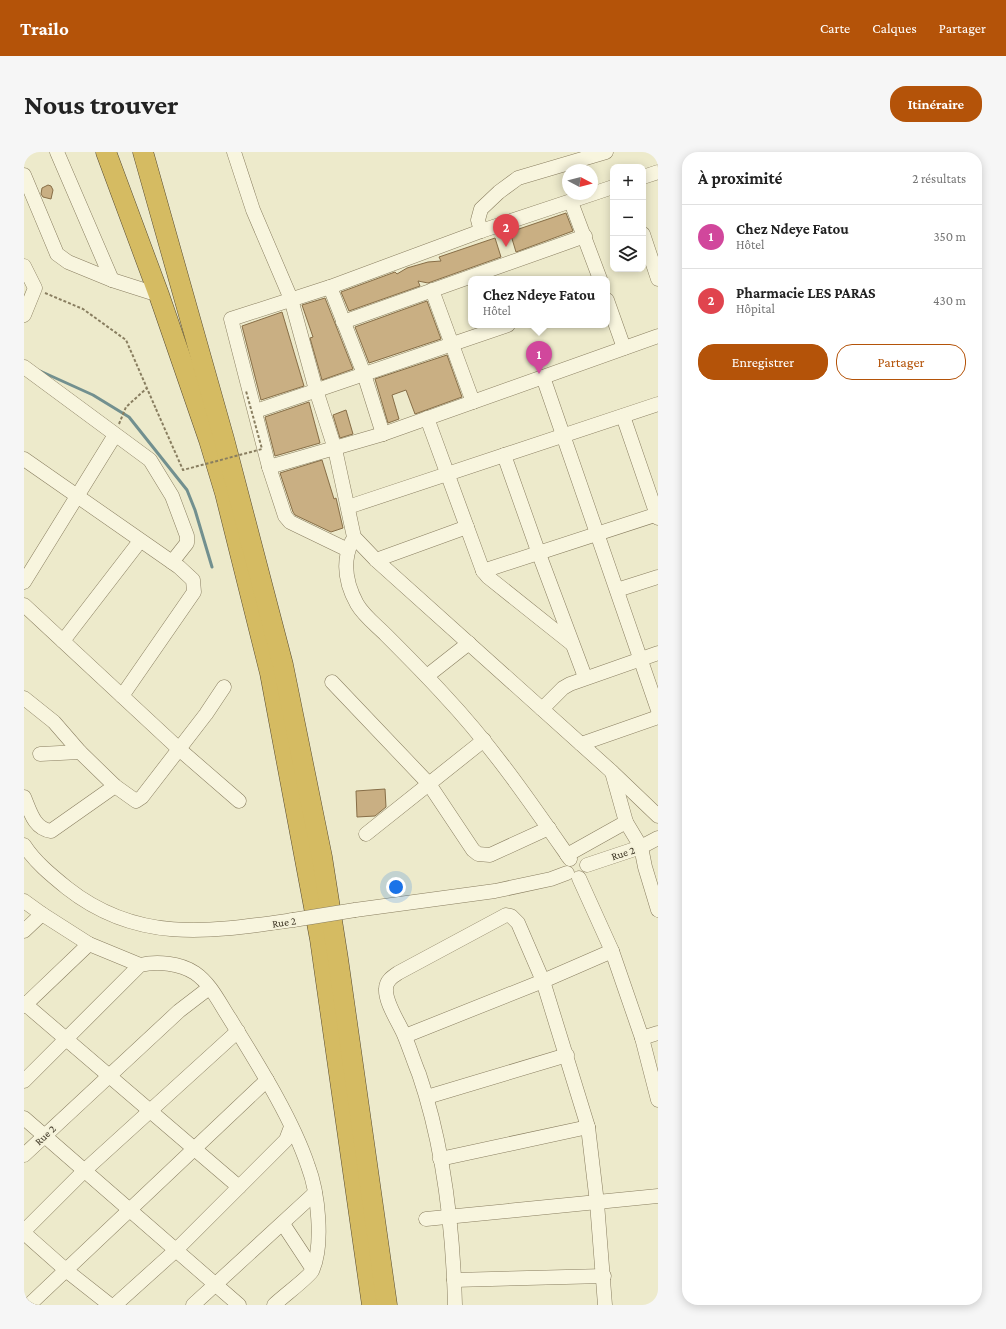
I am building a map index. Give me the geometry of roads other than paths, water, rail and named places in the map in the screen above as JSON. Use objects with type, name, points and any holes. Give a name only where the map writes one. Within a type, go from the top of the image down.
[{"type":"highway","points":[[106,152],[159,295],[209,440],[225,493],[270,673],[320,939],[372,1305]]},
{"type":"highway","points":[[143,152],[227,447],[283,665],[322,857],[387,1305]]},
{"type":"street","points":[[57,152],[112,280]]},
{"type":"street","points":[[234,152],[253,210],[291,299],[316,390],[335,449],[348,507],[351,543],[346,562],[347,584],[358,606],[427,676],[484,740],[549,828],[571,866],[612,950],[642,1038],[658,1100]]},
{"type":"street","points":[[481,231],[478,220],[481,209],[499,192],[518,178],[606,152]]},
{"type":"street","points":[[646,176],[658,172]]},
{"type":"street","points":[[24,175],[58,254],[68,262],[112,280],[159,295]]},
{"type":"street","points":[[610,188],[481,231],[330,287],[230,319],[256,411],[269,467],[288,520],[351,543],[376,560],[542,708],[658,816]]},
{"type":"street","points":[[571,202],[599,276]]},
{"type":"street","points":[[472,276],[585,236]]},
{"type":"street","points":[[644,236],[658,279]]},
{"type":"street","points":[[24,266],[35,288],[24,315]]},
{"type":"street","points":[[343,322],[468,277]]},
{"type":"street","points":[[330,287],[364,374],[383,434]]},
{"type":"street","points":[[432,290],[473,402]]},
{"type":"street","points":[[610,308],[624,348]]},
{"type":"street","points":[[256,411],[499,328]]},
{"type":"street","points":[[269,467],[383,434],[658,336]]},
{"type":"street","points":[[24,367],[150,460],[172,496],[187,536],[187,543],[172,562]]},
{"type":"street","points":[[543,377],[658,710]]},
{"type":"street","points":[[348,507],[658,404]]},
{"type":"street","points":[[483,571],[658,516],[623,416]]},
{"type":"street","points":[[428,418],[483,571],[488,578],[572,644]]},
{"type":"street","points":[[24,582],[115,434]]},
{"type":"street","points":[[504,455],[538,554],[585,677]]},
{"type":"street","points":[[24,459],[172,562],[193,580],[194,592],[122,696]]},
{"type":"street","points":[[376,560],[467,527]]},
{"type":"street","points":[[63,642],[140,541]]},
{"type":"street","points":[[617,590],[658,576]]},
{"type":"street","points":[[24,605],[179,748],[239,801]]},
{"type":"street","points":[[427,676],[469,643]]},
{"type":"street","points":[[542,708],[563,688],[585,677],[658,653]]},
{"type":"street","points":[[332,682],[429,784],[467,843],[478,854],[490,855],[549,828]]},
{"type":"street","points":[[24,698],[54,722],[80,752],[115,786],[133,800],[139,800],[206,714],[224,687]]},
{"type":"street","points":[[581,744],[658,716]]},
{"type":"street","points":[[366,834],[484,740]]},
{"type":"street","points":[[40,754],[80,752]]},
{"type":"street","points":[[611,771],[626,822],[651,867],[658,910]]},
{"type":"street","points":[[24,797],[32,817],[40,827],[51,831],[115,786]]},
{"type":"street","name":"Rue 2","points":[[24,846],[32,857],[76,895],[95,907],[116,917],[140,924],[172,930],[203,931],[293,920],[495,891],[551,879],[571,866],[626,822]]},
{"type":"street","name":"Rue 2","points":[[571,866],[580,858],[587,865],[641,848],[658,838]]},
{"type":"street","points":[[24,900],[42,914],[89,944],[140,965],[150,963],[184,967],[196,974],[210,988],[238,1031],[267,1080],[291,1127],[308,1166],[315,1193],[318,1227],[317,1254],[312,1268],[310,1273],[274,1305]]},
{"type":"street","points":[[24,931],[42,914]]},
{"type":"street","points":[[455,1305],[450,1217],[440,1159],[426,1097],[405,1036],[387,994],[388,982],[391,977],[506,915],[511,916],[518,923],[543,982],[567,1055],[588,1127],[604,1276],[605,1305]]},
{"type":"street","points":[[89,944],[24,1005],[239,1187]]},
{"type":"street","points":[[405,1036],[543,982],[612,950]]},
{"type":"street","points":[[24,1081],[67,1040],[140,965]]},
{"type":"street","name":"Rue 2","points":[[24,1155],[179,1011],[210,988]]},
{"type":"street","points":[[110,1305],[66,1271],[24,1232],[85,1170],[238,1031]]},
{"type":"street","points":[[642,1038],[658,1033]]},
{"type":"street","points":[[426,1097],[567,1055]]},
{"type":"street","points":[[30,1305],[129,1209],[195,1149],[267,1080]]},
{"type":"street","points":[[24,1118],[239,1305]]},
{"type":"street","points":[[115,1305],[175,1250],[286,1140],[291,1127]]},
{"type":"street","points":[[440,1159],[588,1127]]},
{"type":"street","points":[[193,1305],[215,1283],[283,1224],[315,1193]]},
{"type":"street","points":[[426,1219],[658,1196]]},
{"type":"street","points":[[283,1224],[312,1268]]},
{"type":"street","points":[[454,1280],[604,1276]]},
{"type":"waterway","points":[[40,371],[93,395],[129,417],[187,490],[195,510],[212,567]]},
{"type":"place","name":"Pharmacie LES PARAS","points":[[506,247]]},
{"type":"place","name":"Chez Ndeye Fatou","points":[[539,374]]}]
